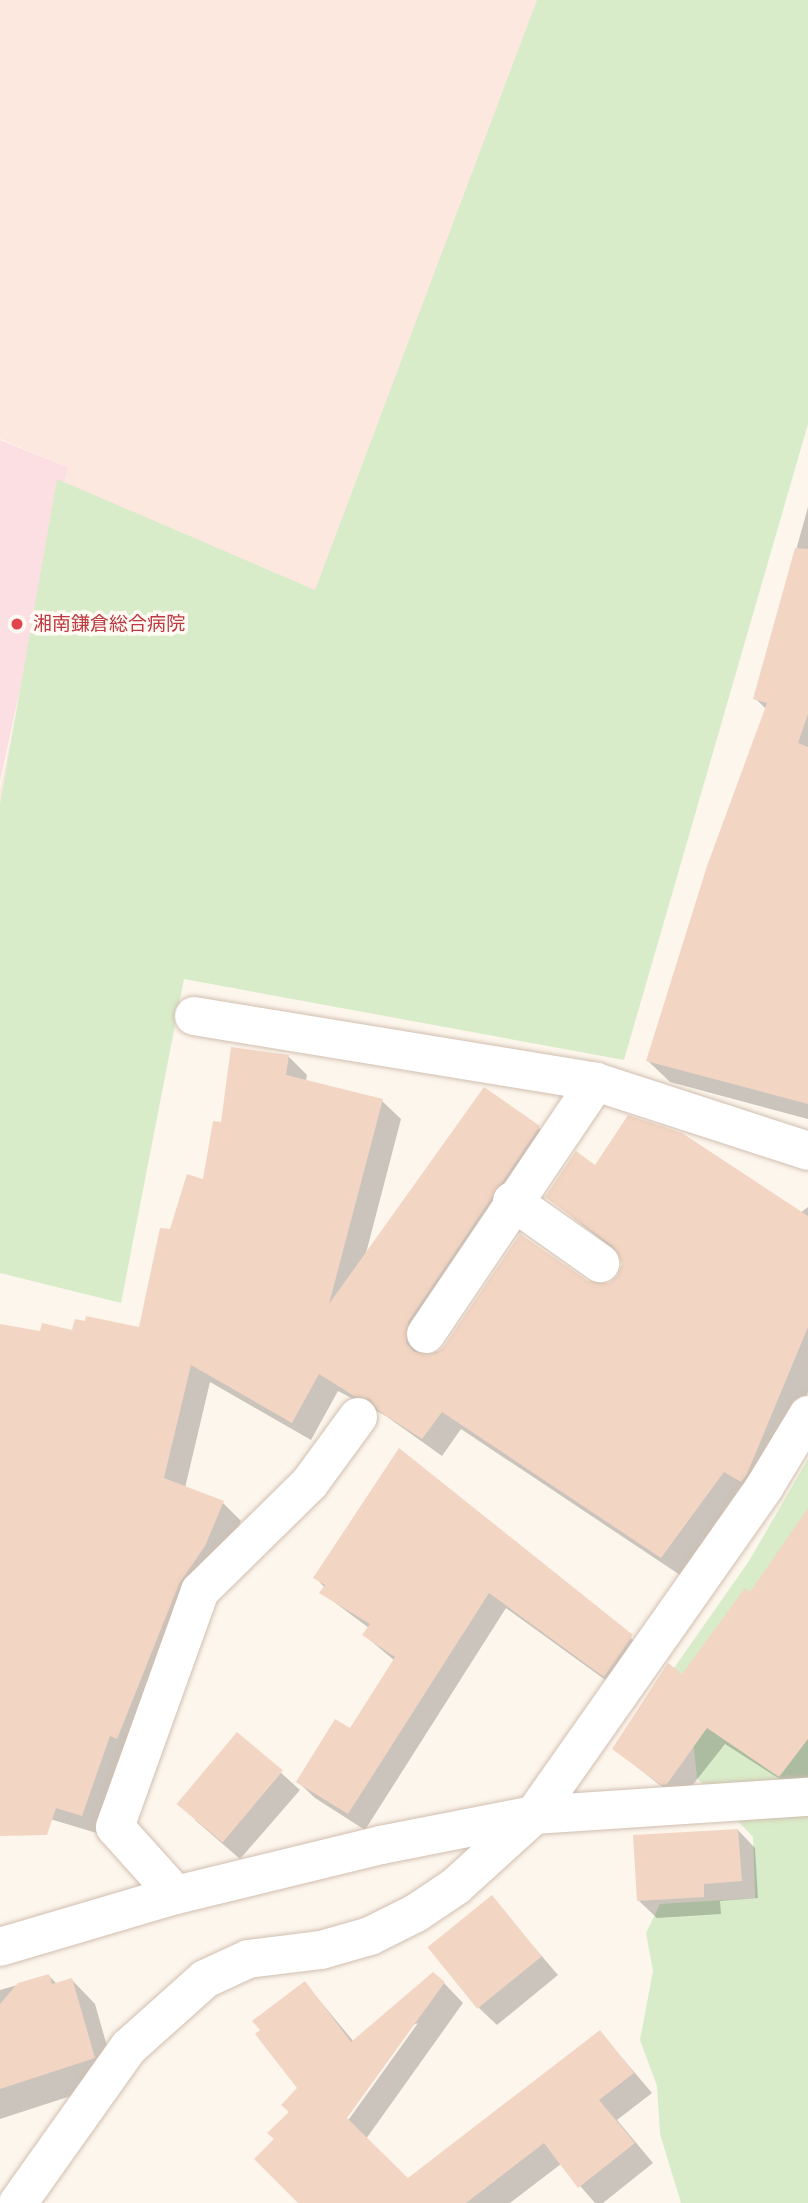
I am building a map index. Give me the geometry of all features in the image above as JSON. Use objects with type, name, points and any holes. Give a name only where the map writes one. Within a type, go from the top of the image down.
[{"type":"street","points":[[194,1016],[596,1082],[808,1151]]},
{"type":"street","points":[[426,1335],[512,1201],[596,1082]]},
{"type":"street","points":[[512,1201],[600,1263]]},
{"type":"street","points":[[18,2203],[129,2047],[205,1979],[248,1959],[321,1950],[370,1936],[416,1913],[456,1885],[534,1815],[750,1508],[808,1415]]},
{"type":"street","points":[[176,1895],[115,1827],[200,1591],[309,1485],[358,1417]]},
{"type":"street","points":[[0,1947],[176,1895],[381,1845],[534,1815],[808,1797]]},
{"type":"shaded area","points":[[0,0],[808,0],[174,965],[0,1261],[0,790],[68,467],[0,439]]},
{"type":"shaded area","name":"湘南鎌倉総合病院","points":[[0,440],[68,467],[0,782]]},
{"type":"green space","points":[[537,0],[808,0],[808,424],[624,1060],[184,979],[121,1303],[0,1273],[0,804],[57,479],[315,590]]},
{"type":"green space","points":[[808,1459],[808,2203],[681,2203],[660,2134],[657,2086],[640,2040],[653,1971],[646,1933],[660,1904],[755,1898],[753,1837],[697,1778],[692,1731],[660,1688],[749,1561]]},
{"type":"building","points":[[795,548],[808,549],[808,714],[798,743],[808,747],[808,1104],[646,1061],[707,866],[767,703],[753,699]]},
{"type":"building","points":[[231,1047],[289,1055],[286,1075],[383,1099],[329,1304],[484,1087],[540,1126],[408,1322],[406,1343],[414,1352],[435,1354],[444,1346],[520,1234],[588,1281],[609,1283],[617,1276],[622,1264],[613,1246],[545,1197],[576,1151],[595,1165],[628,1115],[682,1133],[808,1216],[808,1327],[747,1474],[741,1482],[724,1472],[661,1558],[442,1412],[422,1439],[379,1411],[370,1399],[354,1396],[319,1374],[292,1423],[191,1365],[164,1478],[224,1501],[205,1546],[179,1584],[117,1739],[110,1736],[82,1816],[56,1808],[47,1835],[0,1836],[0,1324],[40,1331],[42,1323],[72,1330],[75,1319],[85,1321],[86,1316],[139,1327],[160,1228],[170,1229],[187,1174],[203,1179],[213,1121],[221,1122]]},
{"type":"building","points":[[399,1448],[633,1635],[604,1677],[489,1593],[348,1814],[296,1782],[335,1719],[350,1728],[395,1657],[362,1635],[370,1624],[319,1593],[325,1585],[313,1578]]},
{"type":"building","points":[[808,1508],[808,1739],[779,1777],[707,1728],[667,1784],[661,1785],[612,1749],[668,1663],[682,1674],[745,1588],[750,1592]]},
{"type":"building","points":[[237,1732],[283,1771],[223,1843],[177,1804]]},
{"type":"building","points":[[738,1829],[742,1881],[704,1884],[704,1897],[637,1901],[633,1835]]},
{"type":"building","points":[[492,1895],[542,1956],[477,2009],[427,1947]]},
{"type":"building","points":[[433,1972],[445,1982],[347,2118],[408,2178],[600,2030],[634,2073],[599,2100],[635,2143],[578,2188],[544,2143],[466,2203],[298,2203],[254,2159],[274,2139],[267,2133],[289,2112],[281,2105],[297,2088],[255,2034],[260,2030],[252,2021],[305,1981],[351,2042]]},
{"type":"building","points":[[49,1974],[52,1984],[72,1978],[95,2058],[0,2089],[0,2004],[18,1983]]},
{"type":"place","name":"湘南鎌倉総合病院","points":[[17,624]]}]
